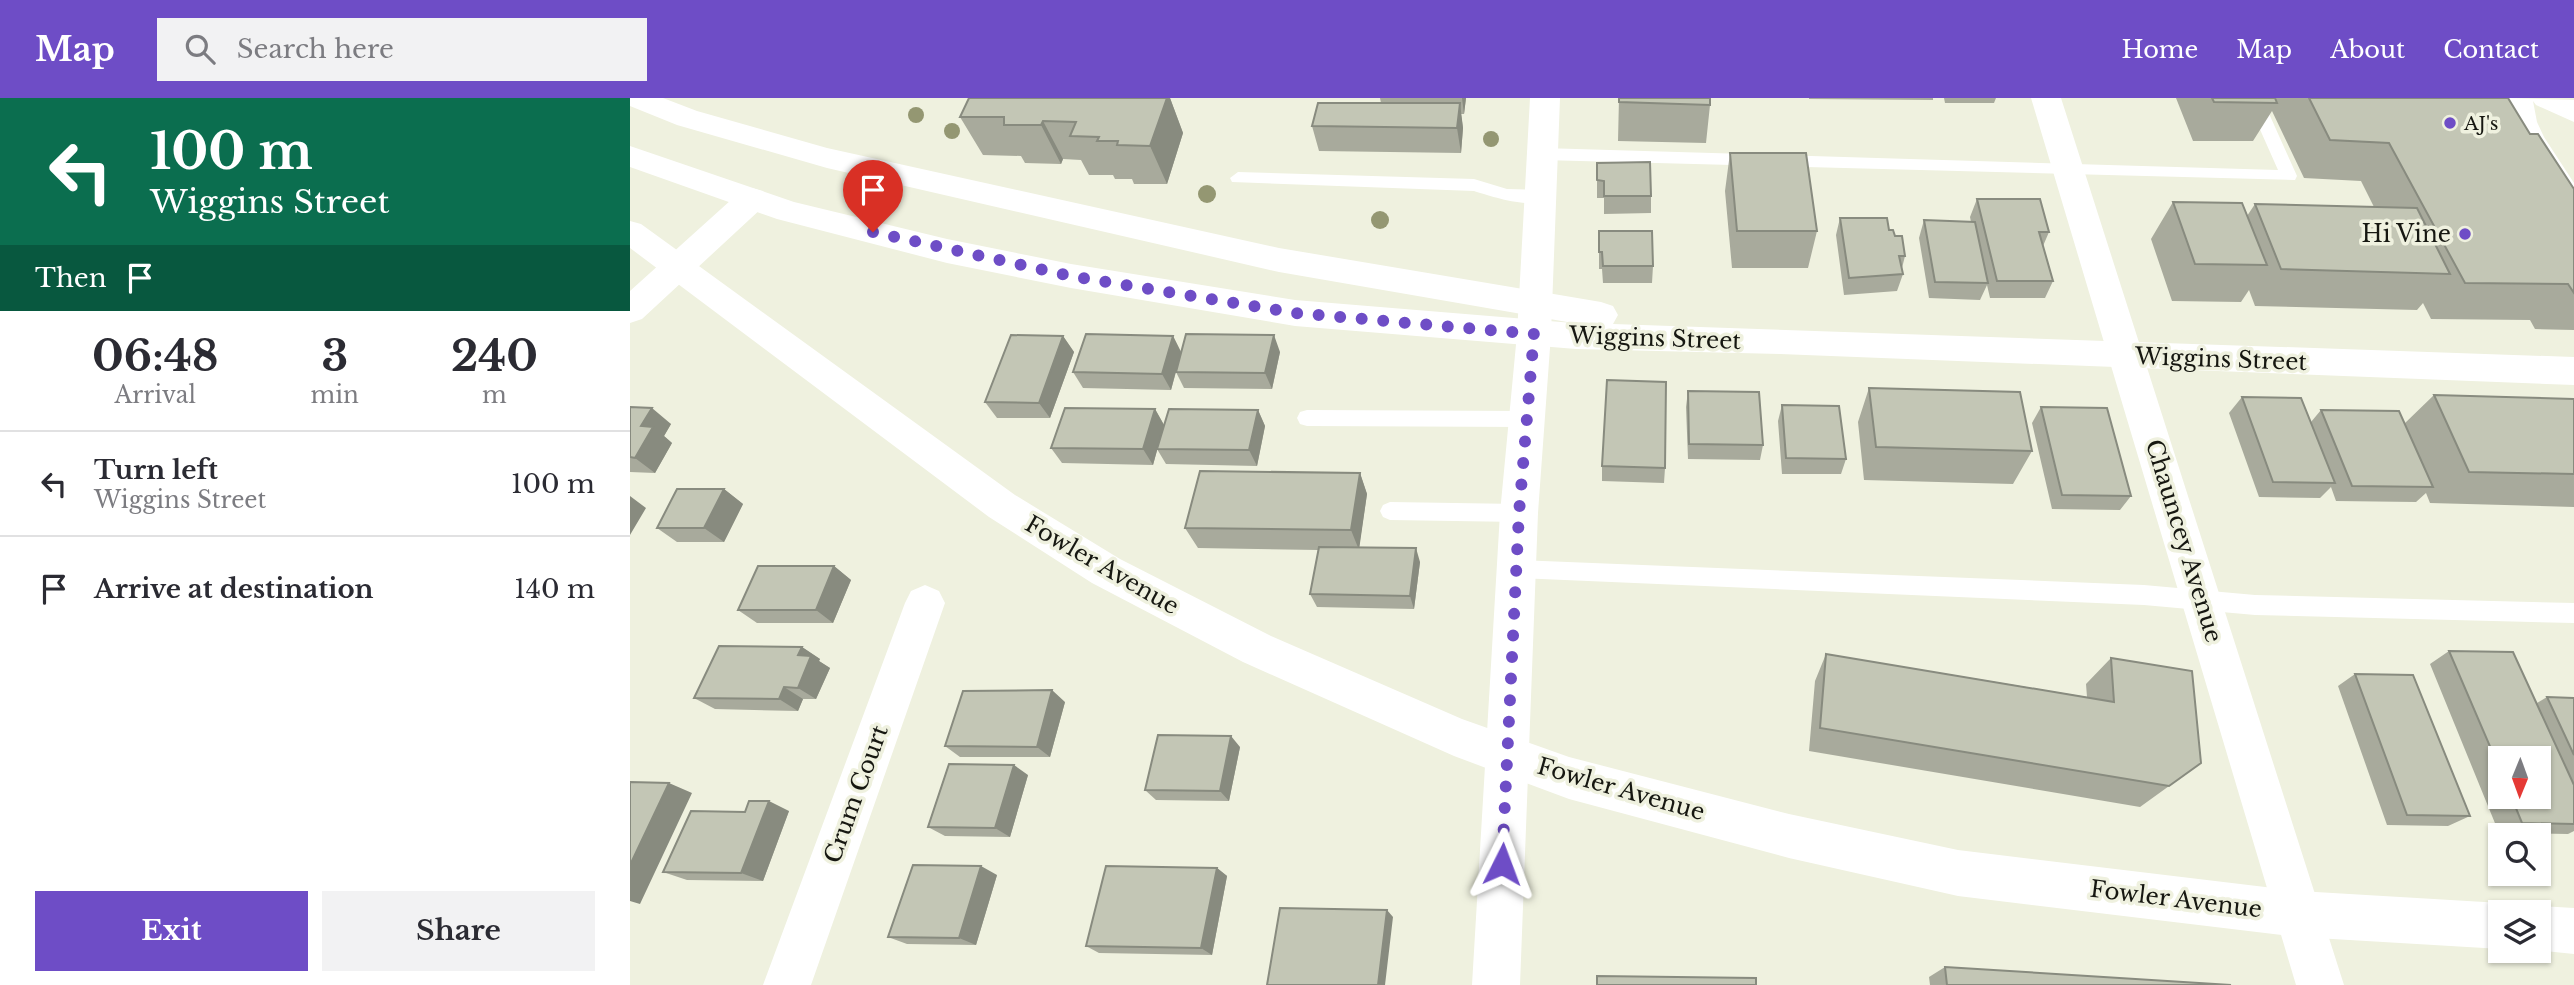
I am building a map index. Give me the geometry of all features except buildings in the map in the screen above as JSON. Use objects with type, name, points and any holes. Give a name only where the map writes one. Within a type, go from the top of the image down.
[{"type":"main road","points":[[636,98],[687,118],[827,158],[1534,320]]},
{"type":"main road","points":[[1496,985],[1519,513],[1534,320],[1545,98]]},
{"type":"main road","name":"Chauncey Avenue","points":[[2046,98],[2320,985]]},
{"type":"main road","points":[[2519,98],[2516,105],[2525,129],[2574,206]]},
{"type":"main road","points":[[2546,98],[2574,112]]},
{"type":"main road","name":"Wiggins Street","points":[[630,156],[788,211],[947,251],[1136,288],[1295,313],[1534,320],[1780,341],[2574,371]]},
{"type":"main road","points":[[630,310],[752,199]]},
{"type":"main road","name":"Fowler Avenue","points":[[630,232],[1002,506],[1106,572],[1257,649],[1454,736],[1569,778],[1776,832],[1958,873],[2299,914],[2488,925]]},
{"type":"main road","name":"Crum Court","points":[[786,985],[925,603]]},
{"type":"main road","points":[[2551,930],[2574,931]]},
{"type":"lane","points":[[1542,154],[2289,176],[2254,98]]},
{"type":"lane","points":[[1238,178],[1474,185],[1507,195],[1540,196]]},
{"type":"lane","points":[[1307,418],[1527,419]]},
{"type":"lane","points":[[1390,511],[1519,513]]},
{"type":"lane","points":[[1517,569],[2144,594],[2255,605],[2574,613]]},
{"type":"place","name":"AJ's","points":[[2450,123]]},
{"type":"place","name":"Hi Vine","points":[[2465,234]]},
{"type":"route","points":[[873,232],[947,251],[1188,297],[1295,313],[1534,334],[1519,513],[1502,864]]}]
